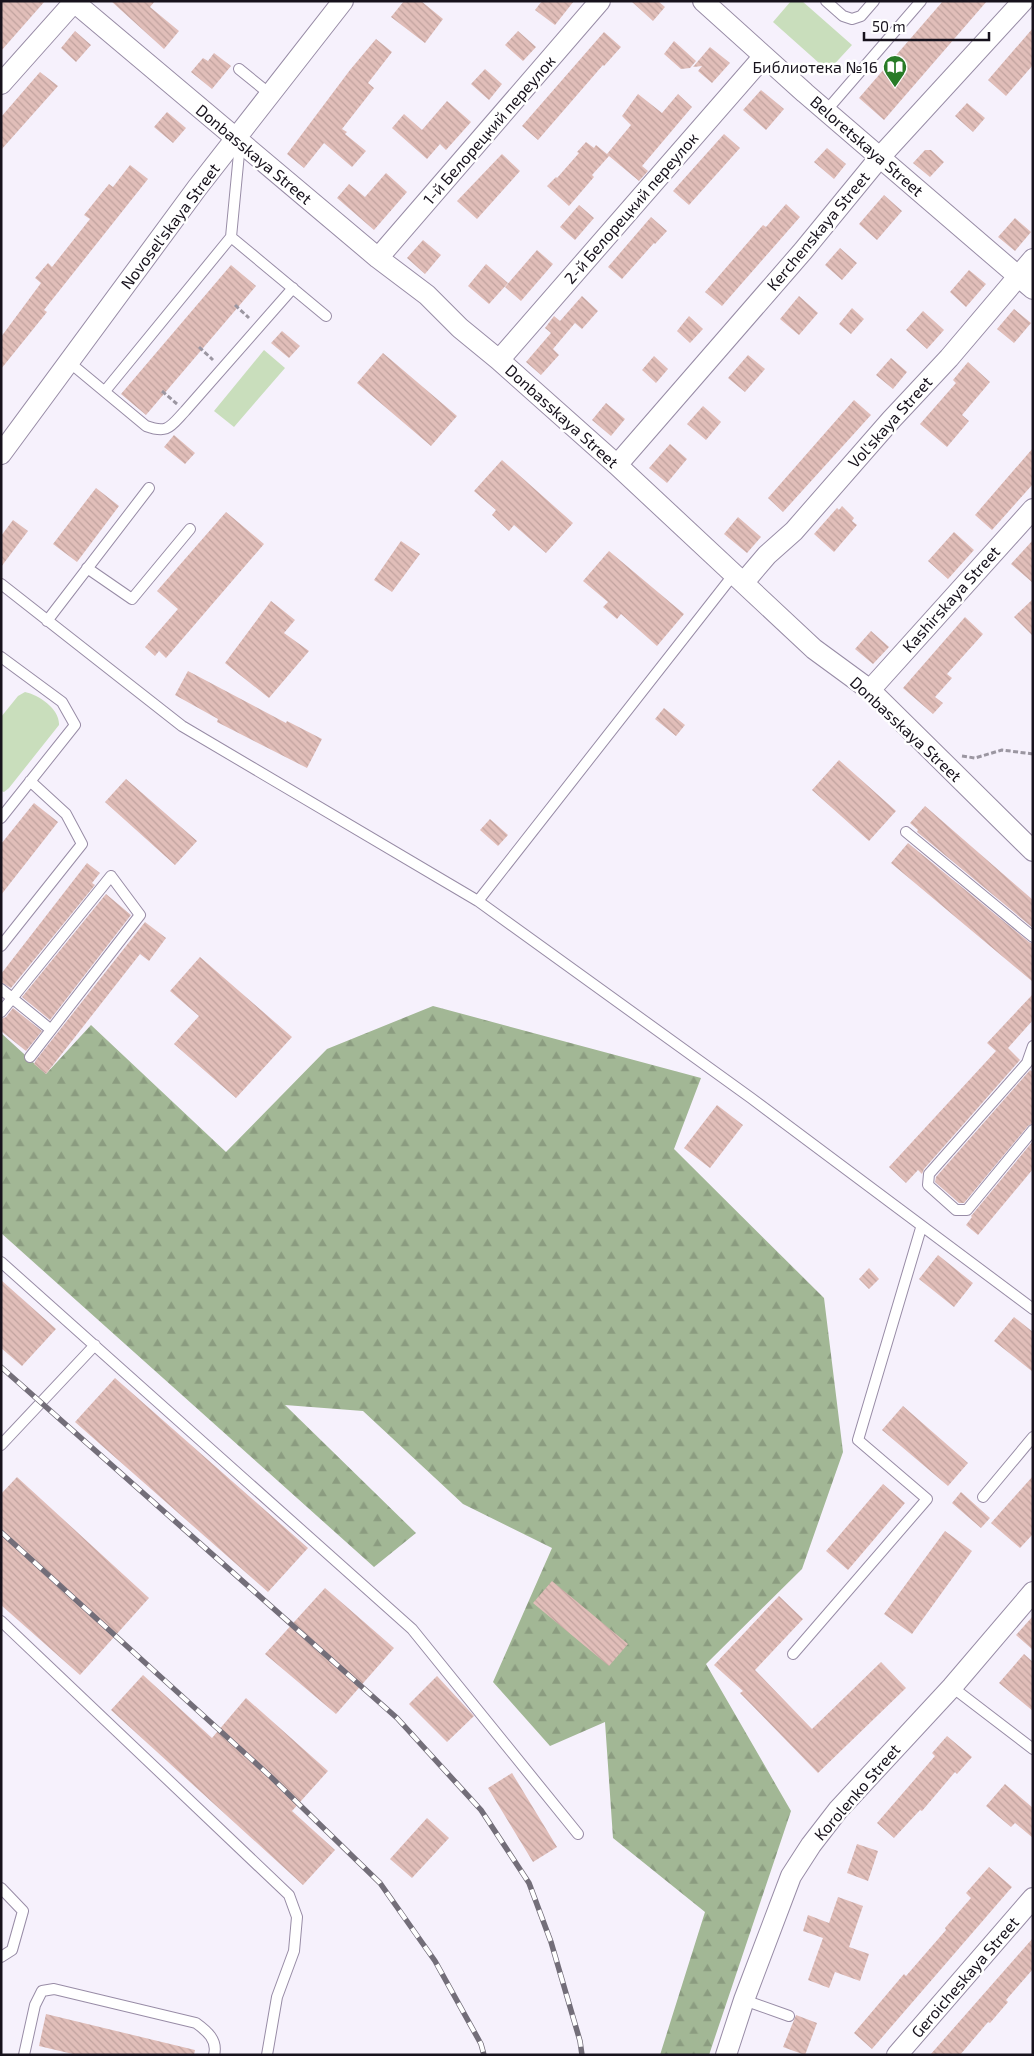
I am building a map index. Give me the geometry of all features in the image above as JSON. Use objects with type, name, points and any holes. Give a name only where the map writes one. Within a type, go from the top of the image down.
[{"type":"street","name":"Novosel'skaya Street","points":[[1,454],[196,188],[238,141],[343,1]]},
{"type":"street","name":"1-й Белорецкий переулок","points":[[378,258],[600,1]]},
{"type":"street","name":"Beloretskaya Street","points":[[703,1],[826,111],[1025,283]]},
{"type":"street","name":"Kerchenskaya Street","points":[[617,465],[803,251],[880,157],[1022,1]]},
{"type":"street","name":"Donbasskaya Street","points":[[74,2],[378,258],[427,295],[460,328],[617,465],[814,649],[870,690],[1033,851]]},
{"type":"street","points":[[1,84],[74,2]]},
{"type":"street","name":"2-й Белорецкий переулок","points":[[498,360],[764,56]]},
{"type":"street","name":"Vol'skaya Street","points":[[739,578],[794,531],[891,420],[949,358],[1025,283],[1033,259]]},
{"type":"street","name":"Kashirskaya Street","points":[[870,690],[1033,509]]},
{"type":"street","name":"Korolenko Street","points":[[726,2055],[744,2000],[791,1876],[810,1845],[838,1810],[952,1687],[1033,1592]]},
{"type":"street","name":"Geroicheskaya Street","points":[[897,2055],[1033,1898]]},
{"type":"lane","points":[[826,1],[843,16],[852,19],[861,16],[874,1]]},
{"type":"lane","points":[[826,111],[921,1]]},
{"type":"lane","points":[[239,69],[271,95]]},
{"type":"lane","points":[[105,391],[231,238],[238,141]]},
{"type":"lane","points":[[231,238],[326,316]]},
{"type":"lane","points":[[69,362],[146,426],[159,430],[170,426],[185,411],[293,288]]},
{"type":"lane","points":[[47,621],[149,488]]},
{"type":"lane","points":[[87,568],[132,599],[190,529]]},
{"type":"lane","points":[[478,901],[739,578]]},
{"type":"lane","points":[[1,584],[182,726],[478,901],[751,1098],[921,1228],[1033,1309]]},
{"type":"lane","points":[[1,657],[62,702],[75,725],[1,818]]},
{"type":"lane","points":[[1,946],[82,844],[66,814],[30,781]]},
{"type":"lane","points":[[906,832],[1033,937]]},
{"type":"lane","points":[[1,1012],[111,876],[140,915],[30,1057]]},
{"type":"lane","points":[[1,989],[50,1029]]},
{"type":"lane","points":[[1033,1046],[1027,1063],[929,1174],[928,1185],[956,1210],[967,1210],[1033,1130]]},
{"type":"lane","points":[[794,1654],[927,1499],[858,1440],[921,1228]]},
{"type":"lane","points":[[1,1262],[412,1629],[578,1834]]},
{"type":"lane","points":[[1,1445],[95,1346]]},
{"type":"lane","points":[[983,1497],[1033,1437]]},
{"type":"lane","points":[[1,1621],[289,1896],[298,1917],[294,1951],[277,1997],[267,2055]]},
{"type":"lane","points":[[952,1687],[1033,1749]]},
{"type":"lane","points":[[1,1888],[23,1911],[12,1950],[1,1957]]},
{"type":"lane","points":[[24,2055],[35,2004],[42,1991],[54,1990],[196,2023],[210,2033],[216,2048],[214,2055]]},
{"type":"lane","points":[[744,2000],[789,2016]]},
{"type":"path","points":[[235,305],[258,327]]},
{"type":"path","points":[[199,347],[222,368]]},
{"type":"path","points":[[162,391],[185,411]]},
{"type":"path","points":[[932,751],[975,758],[1002,750],[1033,754]]},
{"type":"green space","points":[[791,1],[802,1],[852,45],[828,71],[773,22]]},
{"type":"green space","points":[[264,350],[285,368],[234,427],[214,411]]},
{"type":"green space","points":[[25,692],[36,696],[48,704],[56,714],[59,725],[4,792],[1,791],[1,717],[18,696]]},
{"type":"green space","points":[[433,1006],[701,1078],[674,1149],[824,1298],[843,1452],[802,1569],[706,1664],[791,1811],[709,2055],[660,2055],[705,1912],[613,1838],[605,1722],[550,1746],[493,1682],[552,1548],[463,1504],[363,1411],[285,1405],[416,1533],[374,1567],[1,1233],[1,1033],[46,1074],[91,1025],[226,1152],[327,1049]]},
{"type":"building","points":[[1,1],[45,1],[1,51]]},
{"type":"building","points":[[111,1],[155,1],[150,7],[179,31],[164,49]]},
{"type":"building","points":[[404,1],[421,1],[443,19],[425,43],[391,17]]},
{"type":"building","points":[[542,1],[574,1],[555,25],[535,10]]},
{"type":"building","points":[[631,1],[658,1],[665,7],[653,21]]},
{"type":"building","points":[[943,1],[987,1],[884,120],[859,98]]},
{"type":"building","points":[[1033,28],[1033,65],[1006,96],[988,80]]},
{"type":"building","points":[[75,31],[91,45],[76,62],[61,48]]},
{"type":"building","points":[[518,31],[536,47],[523,61],[505,45]]},
{"type":"building","points":[[604,32],[621,47],[538,140],[522,126]]},
{"type":"building","points":[[376,39],[392,52],[368,83],[374,88],[342,129],[347,132],[345,134],[366,151],[352,167],[324,143],[304,168],[287,154],[350,70]]},
{"type":"building","points":[[674,41],[696,61],[690,68],[681,69],[664,54]]},
{"type":"building","points":[[710,47],[730,63],[712,83],[698,71],[702,66],[693,67]]},
{"type":"building","points":[[214,53],[231,66],[212,89],[191,72],[203,58],[208,61]]},
{"type":"building","points":[[485,69],[502,84],[489,100],[471,84]]},
{"type":"building","points":[[40,72],[58,86],[1,150],[1,117]]},
{"type":"building","points":[[761,90],[784,109],[766,130],[743,110]]},
{"type":"building","points":[[638,94],[662,113],[678,94],[692,107],[642,166],[648,171],[639,181],[609,156],[569,206],[547,186],[557,178],[586,142],[594,148],[596,145],[607,154],[631,125],[622,116]]},
{"type":"building","points":[[447,101],[471,122],[446,150],[440,144],[427,159],[392,128],[404,114],[422,130]]},
{"type":"building","points":[[967,103],[985,118],[973,132],[955,116]]},
{"type":"building","points":[[167,112],[186,128],[173,143],[154,127]]},
{"type":"building","points":[[724,134],[740,148],[689,205],[673,191]]},
{"type":"building","points":[[827,148],[846,164],[834,179],[814,162]]},
{"type":"building","points":[[925,150],[931,150],[944,162],[930,177],[913,163]]},
{"type":"building","points":[[502,154],[520,171],[477,219],[457,201]]},
{"type":"building","points":[[130,165],[148,179],[44,310],[47,312],[1,369],[1,337],[41,283],[35,278],[48,263],[52,267],[90,219],[84,215],[109,184],[113,187]]},
{"type":"building","points":[[386,173],[407,192],[374,230],[337,198],[349,184],[365,197]]},
{"type":"building","points":[[884,195],[902,211],[877,240],[859,224]]},
{"type":"building","points":[[786,204],[800,217],[722,306],[705,292],[763,225],[766,227]]},
{"type":"building","points":[[579,205],[594,218],[575,240],[560,227]]},
{"type":"building","points":[[651,217],[667,231],[622,279],[608,267]]},
{"type":"building","points":[[1015,218],[1031,232],[1015,251],[998,237]]},
{"type":"building","points":[[423,240],[441,255],[425,274],[407,258]]},
{"type":"building","points":[[840,248],[857,263],[842,280],[825,265]]},
{"type":"building","points":[[537,250],[553,264],[521,301],[505,287]]},
{"type":"building","points":[[486,264],[508,283],[489,304],[468,286]]},
{"type":"building","points":[[231,265],[256,286],[146,415],[121,394]]},
{"type":"building","points":[[969,270],[986,284],[966,307],[950,292]]},
{"type":"building","points":[[582,296],[598,311],[582,329],[575,323],[553,349],[559,355],[541,375],[526,362],[551,333],[545,328],[554,316],[560,321]]},
{"type":"building","points":[[799,296],[818,313],[799,335],[780,319]]},
{"type":"building","points":[[852,308],[864,319],[851,334],[839,324]]},
{"type":"building","points":[[1014,309],[1031,323],[1014,343],[997,329]]},
{"type":"building","points":[[923,311],[944,330],[927,349],[906,330]]},
{"type":"building","points":[[689,316],[703,329],[690,343],[677,331]]},
{"type":"building","points":[[282,331],[300,346],[289,358],[271,343]]},
{"type":"building","points":[[383,353],[457,416],[431,446],[357,383]]},
{"type":"building","points":[[748,355],[765,369],[745,392],[728,378]]},
{"type":"building","points":[[654,356],[668,369],[656,383],[642,370]]},
{"type":"building","points":[[891,358],[907,372],[893,389],[876,375]]},
{"type":"building","points":[[968,362],[990,382],[962,415],[969,421],[947,447],[920,424],[956,383],[953,380]]},
{"type":"building","points":[[854,400],[871,415],[783,512],[768,498]]},
{"type":"building","points":[[606,403],[625,419],[611,436],[592,420]]},
{"type":"building","points":[[703,406],[721,422],[706,440],[687,424]]},
{"type":"building","points":[[174,435],[195,453],[185,464],[164,447]]},
{"type":"building","points":[[670,444],[687,459],[667,483],[649,468]]},
{"type":"building","points":[[1033,448],[1033,484],[992,530],[975,515]]},
{"type":"building","points":[[502,460],[573,523],[546,553],[514,525],[509,531],[492,515],[496,510],[474,491]]},
{"type":"building","points":[[96,488],[119,506],[77,562],[53,544]]},
{"type":"building","points":[[842,506],[854,518],[852,521],[857,525],[834,552],[814,534],[837,508],[839,510]]},
{"type":"building","points":[[226,512],[264,544],[166,658],[159,651],[155,656],[145,647],[178,609],[157,591]]},
{"type":"building","points":[[738,517],[761,537],[747,553],[724,534]]},
{"type":"building","points":[[13,520],[28,531],[1,567],[1,536]]},
{"type":"building","points":[[954,532],[974,550],[948,579],[928,561]]},
{"type":"building","points":[[1033,540],[1033,583],[1011,564]]},
{"type":"building","points":[[401,541],[420,554],[392,592],[374,580]]},
{"type":"building","points":[[609,551],[684,614],[657,646],[621,614],[617,619],[603,607],[608,602],[583,581]]},
{"type":"building","points":[[1033,599],[1033,636],[1014,617]]},
{"type":"building","points":[[271,601],[295,620],[284,633],[309,651],[269,698],[225,663]]},
{"type":"building","points":[[965,617],[983,634],[947,674],[952,678],[935,697],[943,703],[933,714],[903,688]]},
{"type":"building","points":[[871,631],[889,647],[873,664],[855,649]]},
{"type":"building","points":[[188,671],[286,723],[287,721],[322,739],[307,768],[217,722],[218,719],[175,695]]},
{"type":"building","points":[[664,708],[685,725],[676,736],[655,719]]},
{"type":"building","points":[[839,760],[896,811],[869,841],[812,790]]},
{"type":"building","points":[[126,779],[197,841],[175,865],[105,802]]},
{"type":"building","points":[[34,803],[58,822],[1,895],[1,844]]},
{"type":"building","points":[[925,806],[1033,900],[1033,928],[917,832],[918,830],[910,823]]},
{"type":"building","points":[[490,819],[508,835],[498,846],[480,830]]},
{"type":"building","points":[[908,843],[1033,944],[1033,982],[891,863]]},
{"type":"building","points":[[87,863],[100,873],[92,883],[95,885],[11,988],[1,982],[1,974]]},
{"type":"building","points":[[106,894],[131,915],[50,1020],[22,997]]},
{"type":"building","points":[[145,922],[166,938],[149,961],[140,954],[46,1074],[34,1064],[36,1060]]},
{"type":"building","points":[[200,957],[292,1037],[236,1098],[174,1044],[199,1016],[170,991]]},
{"type":"building","points":[[1033,994],[1033,1020],[1008,1048],[1020,1060],[924,1169],[922,1174],[918,1170],[906,1183],[889,1167],[996,1051],[987,1043]]},
{"type":"building","points":[[13,1008],[42,1031],[26,1051],[1,1031],[1,1019],[6,1017]]},
{"type":"building","points":[[1030,1070],[1033,1072],[1033,1123],[1028,1126],[964,1203],[959,1203],[935,1182],[936,1177]]},
{"type":"building","points":[[717,1105],[743,1125],[710,1168],[684,1148]]},
{"type":"building","points":[[1033,1141],[1033,1169],[978,1235],[966,1225],[971,1216]]},
{"type":"building","points":[[938,1255],[973,1283],[954,1307],[919,1279]]},
{"type":"building","points":[[869,1268],[879,1279],[869,1289],[859,1279]]},
{"type":"building","points":[[1,1280],[56,1329],[22,1366],[1,1348]]},
{"type":"building","points":[[1014,1317],[1033,1332],[1033,1372],[994,1341]]},
{"type":"building","points":[[115,1378],[308,1548],[268,1592],[75,1422]]},
{"type":"building","points":[[903,1406],[968,1463],[948,1486],[882,1430]]},
{"type":"building","points":[[1033,1476],[1033,1534],[1020,1548],[991,1523]]},
{"type":"building","points":[[17,1477],[149,1598],[80,1675],[1,1605],[1,1494]]},
{"type":"building","points":[[883,1484],[905,1503],[848,1570],[826,1551]]},
{"type":"building","points":[[961,1492],[990,1518],[981,1528],[952,1503]]},
{"type":"building","points":[[945,1531],[972,1551],[912,1634],[884,1614]]},
{"type":"building","points":[[552,1581],[628,1644],[609,1666],[533,1603]]},
{"type":"building","points":[[325,1588],[394,1648],[336,1714],[265,1654]]},
{"type":"building","points":[[779,1596],[803,1619],[755,1670],[812,1729],[881,1662],[906,1688],[818,1773],[740,1693],[743,1691],[714,1665]]},
{"type":"building","points":[[1033,1616],[1033,1650],[1016,1635]]},
{"type":"building","points":[[1024,1654],[1033,1662],[1033,1711],[999,1683]]},
{"type":"building","points":[[143,1675],[212,1738],[246,1698],[328,1771],[292,1811],[335,1850],[303,1885],[111,1710]]},
{"type":"building","points":[[437,1676],[474,1716],[447,1742],[409,1704]]},
{"type":"building","points":[[947,1736],[972,1757],[957,1774],[955,1772],[922,1811],[920,1810],[894,1838],[877,1823],[935,1756],[932,1753]]},
{"type":"building","points":[[512,1773],[557,1847],[533,1862],[488,1788]]},
{"type":"building","points":[[1005,1784],[1033,1808],[1033,1838],[1015,1823],[1011,1827],[986,1806]]},
{"type":"building","points":[[427,1818],[449,1838],[412,1878],[390,1859]]},
{"type":"building","points":[[857,1844],[878,1851],[868,1881],[847,1873]]},
{"type":"building","points":[[989,1867],[1012,1887],[872,2049],[854,2033],[904,1974],[906,1976],[946,1930],[945,1928],[971,1898],[966,1893]]},
{"type":"building","points":[[838,1897],[863,1906],[849,1947],[869,1954],[860,1981],[835,1972],[829,1988],[808,1980],[823,1938],[803,1931],[808,1915],[829,1923]]},
{"type":"building","points":[[1033,1938],[1033,1969],[1006,2000],[1008,2002],[990,2023],[988,2022],[960,2055],[930,2055]]},
{"type":"building","points":[[46,2014],[195,2050],[194,2055],[77,2055],[39,2046]]},
{"type":"building","points":[[796,2015],[817,2023],[805,2055],[783,2047]]},
{"type":"railway","points":[[1,1367],[397,1718],[481,1810],[529,1883],[551,1942],[580,2041],[582,2055]]},
{"type":"railway","points":[[1,1532],[271,1777],[380,1883],[435,1961],[481,2044],[484,2055]]},
{"type":"place","name":"Библиотека №16","points":[[895,88]]}]
